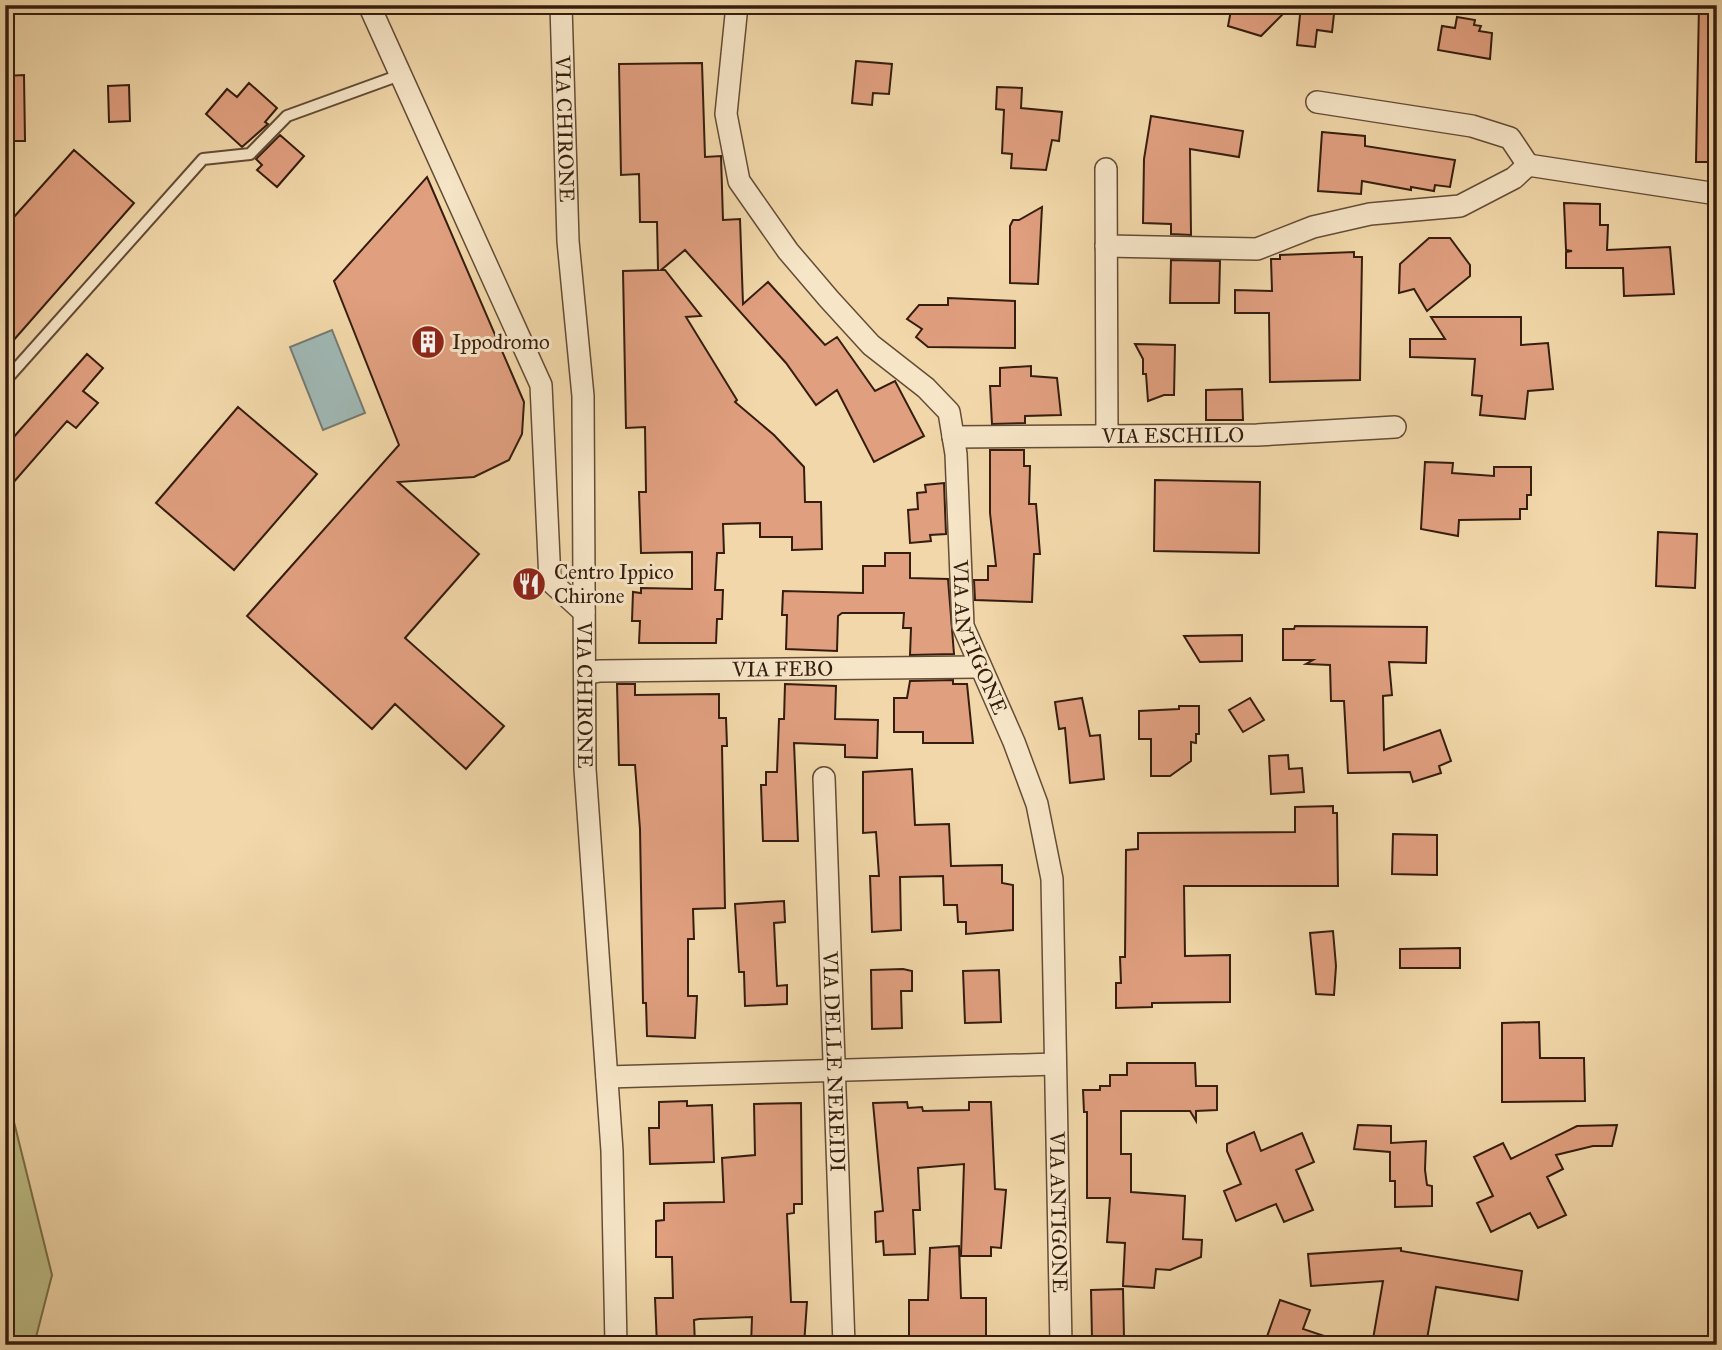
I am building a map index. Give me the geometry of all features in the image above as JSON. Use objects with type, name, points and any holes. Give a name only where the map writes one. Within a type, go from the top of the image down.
[{"type":"street","points":[[369,5],[541,385],[550,581],[584,612]]},
{"type":"street","name":"VIA CHIRONE","points":[[561,5],[568,241],[583,396],[585,769],[612,1151],[616,1345]]},
{"type":"street","name":"VIA ANTIGONE","points":[[737,5],[726,114],[738,181],[788,251],[846,318],[871,345],[926,388],[949,412],[953,438],[963,626],[1014,742],[1037,804],[1052,879],[1061,1345]]},
{"type":"street","points":[[1317,102],[1472,126],[1510,138],[1528,165],[1717,194]]},
{"type":"street","points":[[1106,246],[1257,249],[1313,227],[1370,214],[1460,206],[1514,178],[1528,165]]},
{"type":"street","points":[[1105,169],[1107,436]]},
{"type":"street","name":"VIA ESCHILO","points":[[953,438],[1257,435],[1395,427]]},
{"type":"street","name":"VIA FEBO","points":[[585,674],[599,671],[979,667]]},
{"type":"street","name":"VIA DELLE NEREIDI","points":[[824,778],[844,1345]]},
{"type":"street","points":[[607,1077],[1055,1064]]},
{"type":"lane","points":[[5,381],[203,159],[250,154],[287,116],[400,75]]},
{"type":"green space","points":[[5,1107],[11,1110],[52,1275],[34,1345],[5,1345]]},
{"type":"water","points":[[332,330],[365,413],[323,430],[290,347]]},
{"type":"building","points":[[1232,5],[1253,5],[1286,11],[1261,36],[1228,26]]},
{"type":"building","points":[[1301,5],[1335,5],[1332,32],[1317,30],[1315,47],[1297,45]]},
{"type":"building","points":[[1699,5],[1717,5],[1717,162],[1696,162]]},
{"type":"building","points":[[1457,17],[1475,20],[1474,25],[1481,26],[1479,31],[1492,33],[1490,59],[1438,50],[1442,26],[1455,28]]},
{"type":"building","points":[[856,61],[892,64],[889,94],[873,93],[872,105],[852,103]]},
{"type":"building","points":[[702,63],[705,157],[721,156],[723,220],[740,219],[743,304],[768,282],[825,345],[837,337],[875,391],[895,381],[924,436],[874,462],[837,390],[816,405],[786,363],[685,250],[661,270],[665,270],[701,316],[686,317],[737,400],[735,402],[774,435],[804,467],[805,502],[821,502],[822,549],[792,550],[792,537],[760,537],[760,523],[723,524],[724,553],[717,553],[715,590],[723,590],[722,619],[717,619],[716,643],[639,643],[640,621],[632,621],[633,592],[641,593],[641,588],[692,589],[692,552],[641,553],[639,492],[646,492],[645,427],[626,428],[623,271],[658,270],[657,222],[640,222],[639,174],[621,175],[619,64]]},
{"type":"building","points":[[24,75],[25,141],[5,141],[5,76]]},
{"type":"building","points":[[249,83],[277,108],[265,122],[268,124],[242,147],[206,114],[227,89],[237,97]]},
{"type":"building","points":[[129,85],[130,121],[109,122],[108,86]]},
{"type":"building","points":[[997,87],[1022,88],[1021,108],[1062,112],[1059,141],[1052,140],[1046,170],[1011,168],[1012,154],[1002,153],[1004,110],[996,109]]},
{"type":"building","points":[[1151,116],[1243,131],[1239,157],[1190,149],[1191,235],[1171,234],[1171,224],[1143,223],[1144,159]]},
{"type":"building","points":[[1322,132],[1365,136],[1365,146],[1455,160],[1450,187],[1435,185],[1434,191],[1411,187],[1411,190],[1362,181],[1361,194],[1318,191]]},
{"type":"building","points":[[280,135],[304,156],[277,187],[257,170],[262,165],[256,159]]},
{"type":"building","points":[[74,150],[134,203],[5,350],[5,227]]},
{"type":"building","points":[[427,177],[524,402],[522,434],[509,460],[474,477],[398,482],[479,554],[405,638],[504,726],[466,769],[395,704],[372,729],[247,616],[399,445],[334,281]]},
{"type":"building","points":[[1564,203],[1600,204],[1600,225],[1608,225],[1607,250],[1670,247],[1674,294],[1624,296],[1623,268],[1566,268],[1566,252],[1572,251],[1566,250]]},
{"type":"building","points":[[1042,207],[1038,284],[1010,283],[1010,226],[1013,220],[1019,220]]},
{"type":"building","points":[[1429,238],[1450,238],[1470,265],[1470,276],[1427,311],[1414,289],[1399,293],[1400,264]]},
{"type":"building","points":[[1354,252],[1354,257],[1362,257],[1360,380],[1270,382],[1269,313],[1235,313],[1235,290],[1272,291],[1271,259],[1280,259],[1280,255]]},
{"type":"building","points":[[1171,260],[1220,261],[1219,303],[1170,303]]},
{"type":"building","points":[[948,298],[1015,301],[1015,348],[928,347],[916,337],[922,329],[907,319],[919,305],[948,305]]},
{"type":"building","points":[[1431,317],[1521,317],[1521,345],[1548,343],[1553,389],[1528,391],[1525,419],[1480,415],[1482,396],[1472,395],[1475,359],[1410,357],[1410,339],[1445,339]]},
{"type":"building","points":[[1135,344],[1175,345],[1174,395],[1164,395],[1148,401],[1143,359]]},
{"type":"building","points":[[87,354],[103,368],[83,391],[98,403],[76,428],[67,421],[5,492],[5,447]]},
{"type":"building","points":[[1031,366],[1031,376],[1057,378],[1061,415],[1025,416],[1025,423],[992,424],[990,386],[1000,386],[1000,368]]},
{"type":"building","points":[[1242,389],[1243,420],[1206,420],[1206,390]]},
{"type":"building","points":[[238,407],[317,474],[234,570],[156,503]]},
{"type":"building","points":[[990,450],[1024,450],[1024,466],[1030,466],[1029,504],[1036,504],[1040,554],[1034,554],[1032,602],[975,600],[974,580],[988,580],[988,566],[996,566],[990,513]]},
{"type":"building","points":[[1425,462],[1453,463],[1452,473],[1494,476],[1494,467],[1531,467],[1531,495],[1527,495],[1527,509],[1520,509],[1520,519],[1459,520],[1458,536],[1421,529]]},
{"type":"building","points":[[1155,480],[1260,482],[1259,553],[1154,551]]},
{"type":"building","points":[[944,483],[946,534],[930,535],[931,541],[910,543],[908,510],[918,509],[917,493],[926,492],[925,485]]},
{"type":"building","points":[[1658,532],[1697,534],[1695,588],[1656,586]]},
{"type":"building","points":[[885,553],[910,553],[910,578],[948,579],[954,654],[910,655],[911,628],[903,628],[904,613],[842,613],[838,616],[837,651],[786,649],[787,615],[782,615],[783,591],[863,593],[863,566],[885,566]]},
{"type":"building","points":[[1295,626],[1427,627],[1426,663],[1389,662],[1392,695],[1383,696],[1384,750],[1440,730],[1451,761],[1439,766],[1441,773],[1413,782],[1410,772],[1348,773],[1344,701],[1331,701],[1330,665],[1306,664],[1313,660],[1283,660],[1283,629],[1294,629]]},
{"type":"building","points":[[1242,635],[1242,661],[1200,662],[1184,636]]},
{"type":"building","points":[[953,680],[953,684],[967,684],[973,743],[923,743],[923,732],[894,732],[894,698],[907,698],[910,681]]},
{"type":"building","points":[[617,684],[635,684],[635,695],[719,694],[719,718],[726,718],[727,746],[722,746],[725,908],[693,909],[694,939],[688,939],[688,996],[697,996],[695,1038],[647,1036],[646,1003],[643,1003],[640,829],[635,765],[619,765]]},
{"type":"building","points":[[785,684],[836,686],[835,719],[878,720],[877,758],[845,757],[845,745],[794,743],[798,841],[763,841],[761,785],[766,785],[766,772],[777,772],[779,719],[784,719]]},
{"type":"building","points":[[1082,698],[1090,736],[1100,735],[1104,779],[1070,783],[1065,728],[1059,729],[1055,702]]},
{"type":"building","points":[[1250,698],[1264,720],[1243,732],[1229,710]]},
{"type":"building","points":[[1179,706],[1199,706],[1199,734],[1196,734],[1196,743],[1191,742],[1191,761],[1170,776],[1151,776],[1151,739],[1139,739],[1139,711],[1179,709]]},
{"type":"building","points":[[1288,755],[1289,769],[1302,768],[1304,792],[1271,794],[1269,756]]},
{"type":"building","points":[[912,769],[915,825],[949,824],[951,866],[1002,865],[1002,883],[1013,885],[1013,930],[966,934],[966,922],[958,922],[957,905],[944,905],[943,876],[900,877],[901,930],[872,932],[870,876],[879,876],[876,832],[863,833],[863,772]]},
{"type":"building","points":[[1333,806],[1333,813],[1337,813],[1338,886],[1184,886],[1185,956],[1230,955],[1230,1002],[1152,1003],[1152,1007],[1116,1008],[1116,983],[1121,983],[1120,957],[1125,957],[1126,850],[1138,849],[1138,833],[1295,832],[1295,807]]},
{"type":"building","points":[[1393,834],[1437,835],[1437,875],[1392,874]]},
{"type":"building","points":[[784,901],[785,922],[774,923],[777,986],[787,985],[787,1004],[745,1006],[744,972],[739,972],[735,904]]},
{"type":"building","points":[[1333,931],[1336,966],[1334,995],[1316,994],[1310,933]]},
{"type":"building","points":[[1460,948],[1460,968],[1400,968],[1400,949]]},
{"type":"building","points":[[871,970],[912,971],[912,991],[901,991],[902,1028],[872,1029]]},
{"type":"building","points":[[999,970],[1001,1022],[965,1023],[963,971]]},
{"type":"building","points":[[1539,1022],[1540,1058],[1584,1058],[1585,1101],[1502,1102],[1502,1023]]},
{"type":"building","points":[[1127,1063],[1195,1063],[1196,1086],[1217,1086],[1217,1110],[1196,1111],[1196,1121],[1190,1111],[1121,1111],[1121,1154],[1131,1154],[1131,1192],[1185,1196],[1183,1239],[1202,1240],[1201,1257],[1170,1270],[1156,1269],[1154,1288],[1123,1286],[1125,1243],[1107,1242],[1110,1198],[1087,1198],[1087,1112],[1084,1112],[1083,1090],[1100,1090],[1100,1086],[1110,1086],[1110,1075],[1127,1075]]},
{"type":"building","points":[[687,1101],[687,1106],[712,1105],[714,1162],[650,1164],[649,1128],[659,1128],[659,1102]]},
{"type":"building","points":[[907,1102],[908,1108],[922,1107],[923,1111],[969,1110],[969,1102],[991,1102],[995,1189],[1006,1190],[1001,1248],[991,1247],[991,1256],[961,1256],[964,1164],[918,1168],[920,1210],[913,1210],[915,1254],[884,1255],[883,1241],[876,1242],[875,1212],[883,1211],[873,1103]]},
{"type":"building","points":[[801,1103],[802,1204],[794,1204],[794,1213],[787,1214],[791,1302],[807,1302],[804,1345],[751,1345],[752,1317],[694,1320],[695,1345],[657,1345],[655,1298],[673,1298],[672,1257],[656,1257],[656,1221],[664,1220],[664,1203],[724,1202],[722,1158],[755,1155],[754,1104]]},
{"type":"building","points":[[1358,1125],[1391,1126],[1391,1143],[1426,1141],[1425,1170],[1427,1185],[1432,1186],[1432,1206],[1395,1207],[1395,1181],[1390,1181],[1390,1152],[1354,1149]]},
{"type":"building","points":[[1617,1125],[1612,1146],[1593,1146],[1556,1155],[1563,1169],[1547,1177],[1566,1215],[1538,1228],[1530,1213],[1491,1232],[1477,1203],[1493,1196],[1474,1157],[1503,1143],[1511,1159],[1577,1126]]},
{"type":"building","points":[[1254,1132],[1261,1151],[1302,1133],[1314,1162],[1296,1170],[1313,1210],[1284,1222],[1276,1204],[1236,1221],[1224,1191],[1241,1184],[1227,1151],[1227,1144]]},
{"type":"building","points":[[959,1246],[961,1298],[986,1298],[986,1340],[909,1340],[909,1300],[928,1300],[930,1248]]},
{"type":"building","points":[[1401,1248],[1401,1251],[1522,1271],[1518,1300],[1436,1287],[1426,1345],[1372,1345],[1383,1281],[1311,1286],[1308,1254]]},
{"type":"building","points":[[1123,1289],[1124,1337],[1092,1338],[1091,1290]]},
{"type":"building","points":[[1280,1300],[1310,1310],[1303,1329],[1339,1341],[1338,1345],[1264,1345]]},
{"type":"place","name":"Ippodromo","points":[[428,342]]},
{"type":"place","name":"Centro Ippico Chirone","points":[[529,584]]}]
